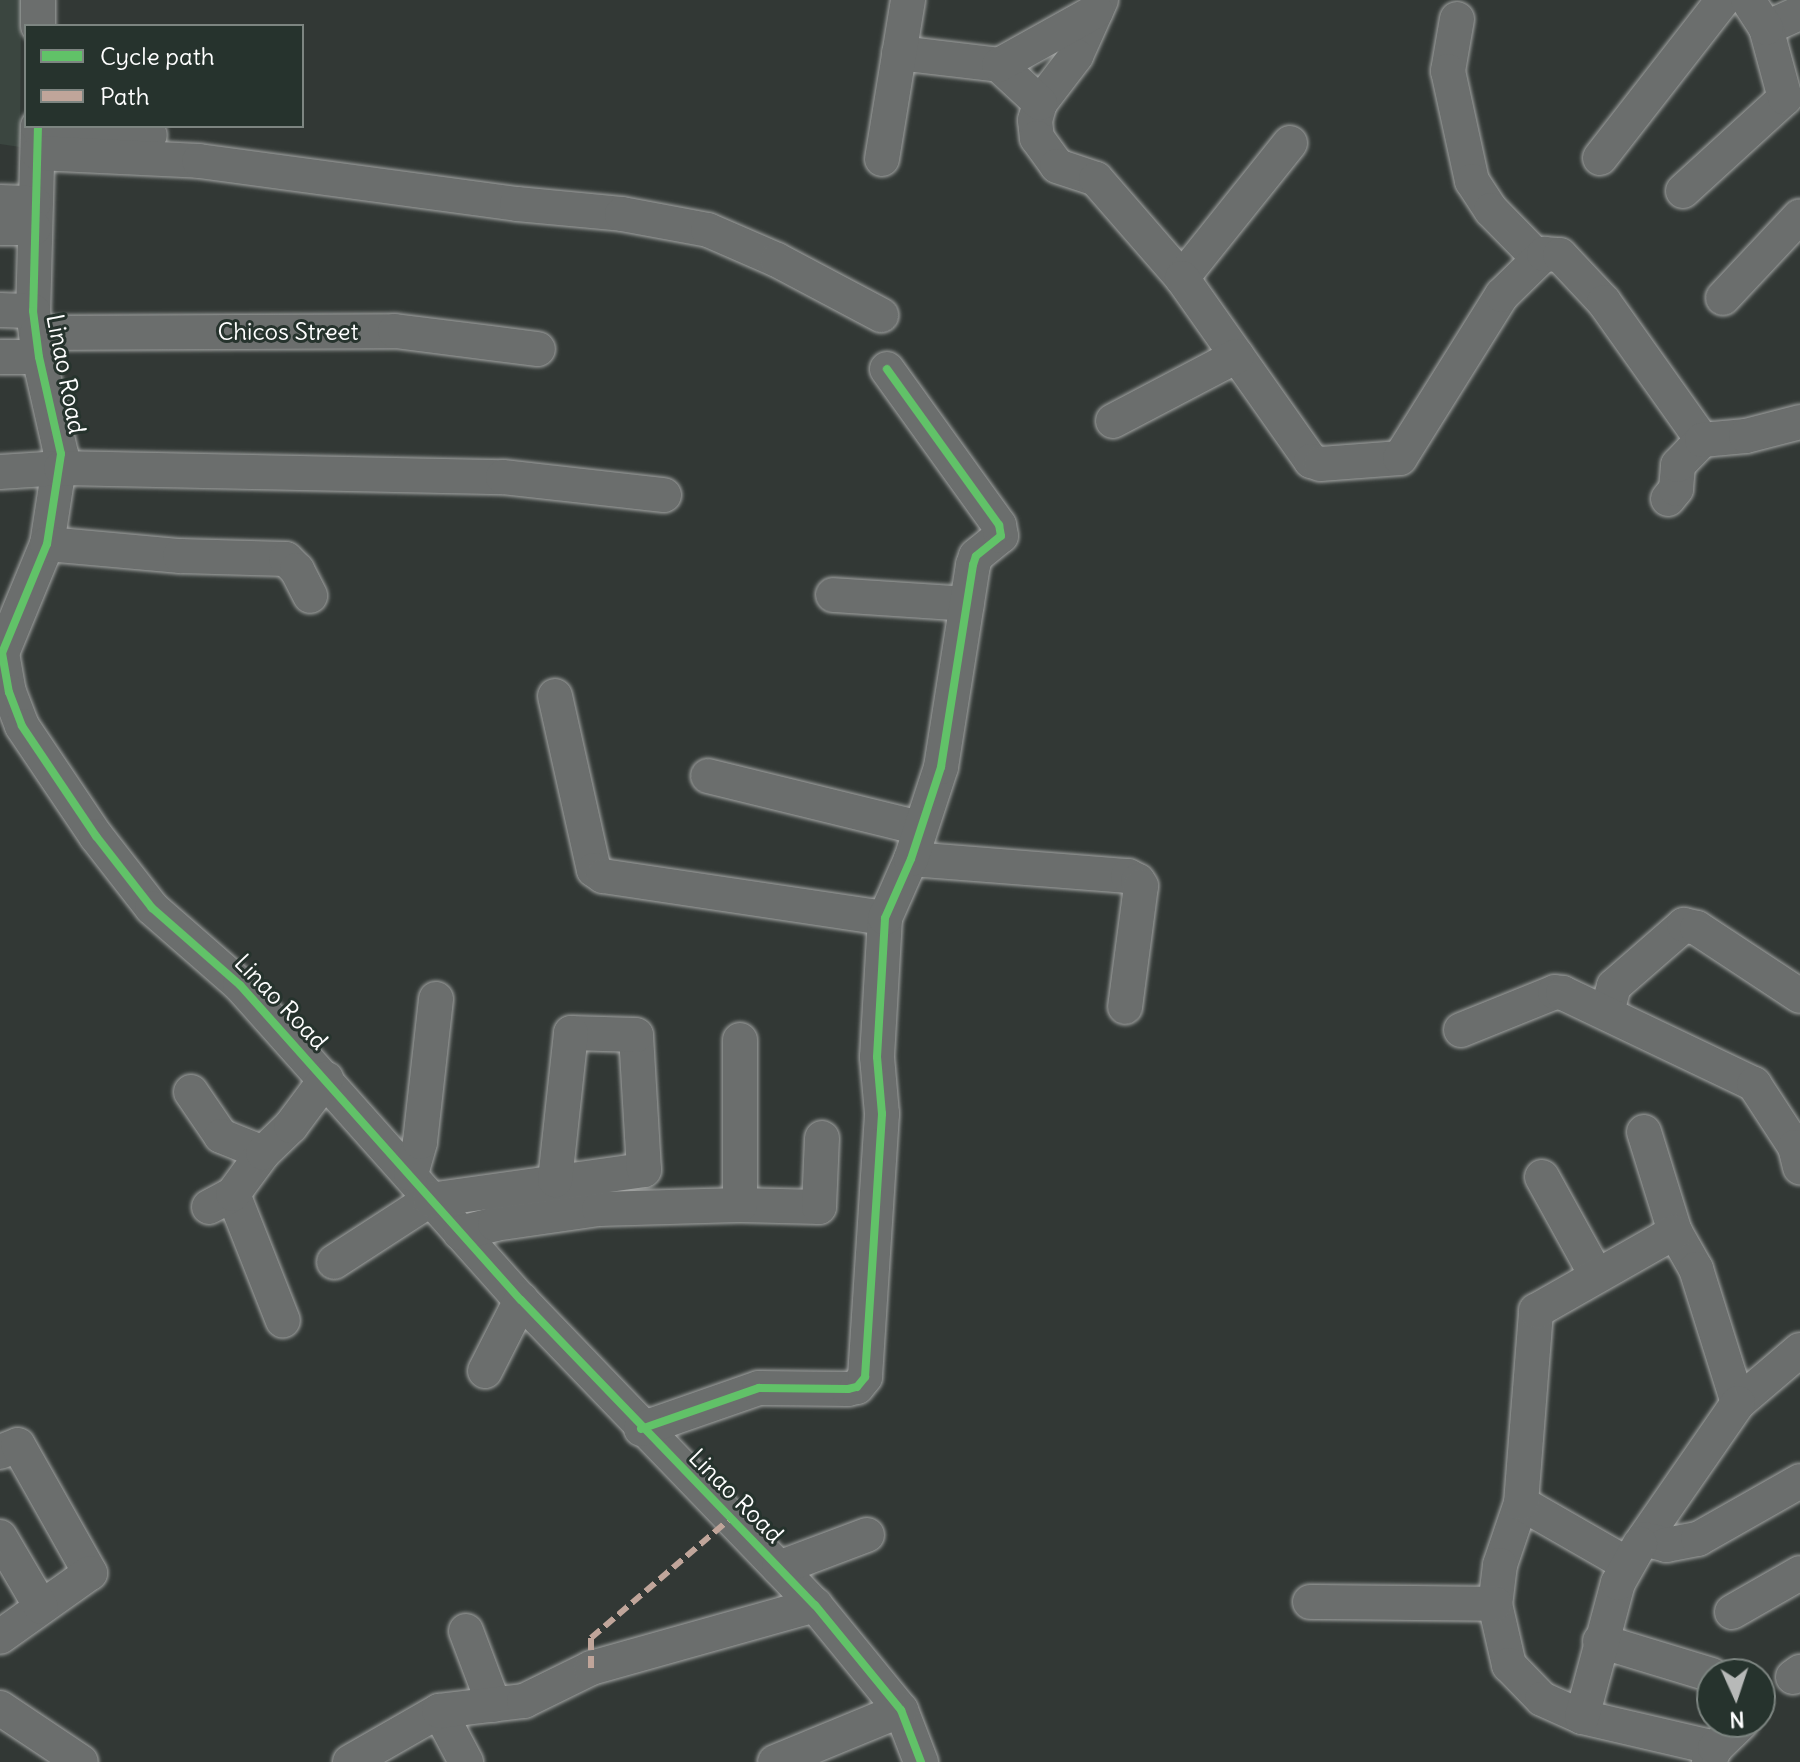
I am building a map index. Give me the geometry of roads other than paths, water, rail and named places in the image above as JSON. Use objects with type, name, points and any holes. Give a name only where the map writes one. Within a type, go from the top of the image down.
[{"type":"street","points":[[38,0],[38,24]]},
{"type":"street","points":[[882,159],[908,0]]},
{"type":"street","points":[[1600,158],[1723,0]]},
{"type":"street","points":[[999,65],[1046,40],[1098,5]]},
{"type":"street","points":[[1098,5],[1076,56],[1044,98],[1035,120],[1037,138],[1044,152],[1057,166],[1096,179],[1182,278],[1311,461],[1321,464],[1400,458],[1502,295],[1537,257],[1544,254],[1560,255],[1604,302],[1702,440]]},
{"type":"street","points":[[1683,191],[1785,98],[1757,14],[1800,13]]},
{"type":"street","points":[[1457,19],[1448,71],[1472,181],[1491,210],[1537,257]]},
{"type":"street","points":[[1044,98],[1046,40]]},
{"type":"street","points":[[899,53],[999,65],[1044,98]]},
{"type":"street","points":[[38,135],[150,135]]},
{"type":"street","points":[[38,135],[199,161],[517,204],[622,214],[708,230],[777,260],[881,315]]},
{"type":"street","name":"Linao Road","points":[[38,135],[27,328],[61,454],[61,468],[47,544],[1,654],[9,692],[22,726],[96,836],[152,908],[240,985],[521,1300],[641,1429],[815,1605],[901,1710],[921,1762]]},
{"type":"street","points":[[1182,278],[1290,143]]},
{"type":"street","points":[[0,202],[34,216]]},
{"type":"street","points":[[0,228],[34,216]]},
{"type":"street","points":[[1723,298],[1800,216]]},
{"type":"street","name":"Chicos Street","points":[[0,357],[27,328],[395,331],[538,349]]},
{"type":"street","points":[[1113,421],[1237,356]]},
{"type":"street","points":[[641,1429],[759,1388],[848,1389],[857,1387],[865,1377],[882,1114],[877,1057],[885,918],[916,844],[941,767],[976,556],[999,540],[999,525],[887,369]]},
{"type":"street","points":[[1668,499],[1676,489],[1678,465],[1702,440],[1746,436],[1800,422]]},
{"type":"street","points":[[0,472],[61,468],[503,477],[664,495]]},
{"type":"street","points":[[47,544],[180,556],[286,559],[297,570],[310,596]]},
{"type":"street","points":[[833,595],[967,604]]},
{"type":"street","points":[[555,696],[589,862],[594,870],[617,878],[885,918]]},
{"type":"street","points":[[708,776],[916,844],[1128,876],[1138,881],[1141,886],[1125,1007]]},
{"type":"street","points":[[1607,1012],[1614,986],[1684,925],[1697,928],[1800,996]]},
{"type":"street","points":[[1461,1030],[1555,992],[1607,1012],[1754,1084],[1795,1147],[1800,1167]]},
{"type":"street","points":[[421,1187],[420,1142],[436,999]]},
{"type":"street","points":[[334,1262],[421,1187],[555,1180],[644,1170],[636,1035],[571,1033],[555,1180]]},
{"type":"street","points":[[740,1040],[740,1205]]},
{"type":"street","points":[[283,1321],[221,1200],[291,1126],[326,1079]]},
{"type":"street","points":[[191,1092],[221,1136],[263,1153]]},
{"type":"street","points":[[1644,1132],[1675,1232],[1696,1269],[1738,1403]]},
{"type":"street","points":[[460,1233],[495,1224],[599,1209],[740,1205],[819,1207],[822,1138]]},
{"type":"street","points":[[1542,1177],[1596,1275]]},
{"type":"street","points":[[1675,1232],[1536,1311],[1521,1503],[1500,1565],[1495,1604],[1509,1665],[1542,1699],[1582,1717],[1712,1755],[1727,1738]]},
{"type":"street","points":[[485,1371],[521,1300]]},
{"type":"street","points":[[1582,1717],[1600,1641],[1636,1551],[1738,1403],[1800,1350]]},
{"type":"street","points":[[0,1452],[18,1445],[90,1573],[0,1637]]},
{"type":"street","points":[[1521,1503],[1636,1551],[1698,1539],[1800,1481]]},
{"type":"street","points":[[779,1568],[867,1535]]},
{"type":"street","points":[[0,1537],[41,1607]]},
{"type":"street","points":[[1732,1612],[1800,1573]]},
{"type":"street","points":[[1310,1602],[1495,1604]]},
{"type":"street","points":[[350,1762],[439,1711],[524,1701],[591,1668],[815,1605]]},
{"type":"street","points":[[466,1631],[494,1705]]},
{"type":"street","points":[[1600,1641],[1696,1670]]},
{"type":"street","points":[[0,1708],[81,1762]]},
{"type":"street","points":[[775,1762],[901,1710]]},
{"type":"street","points":[[439,1711],[466,1762]]}]
